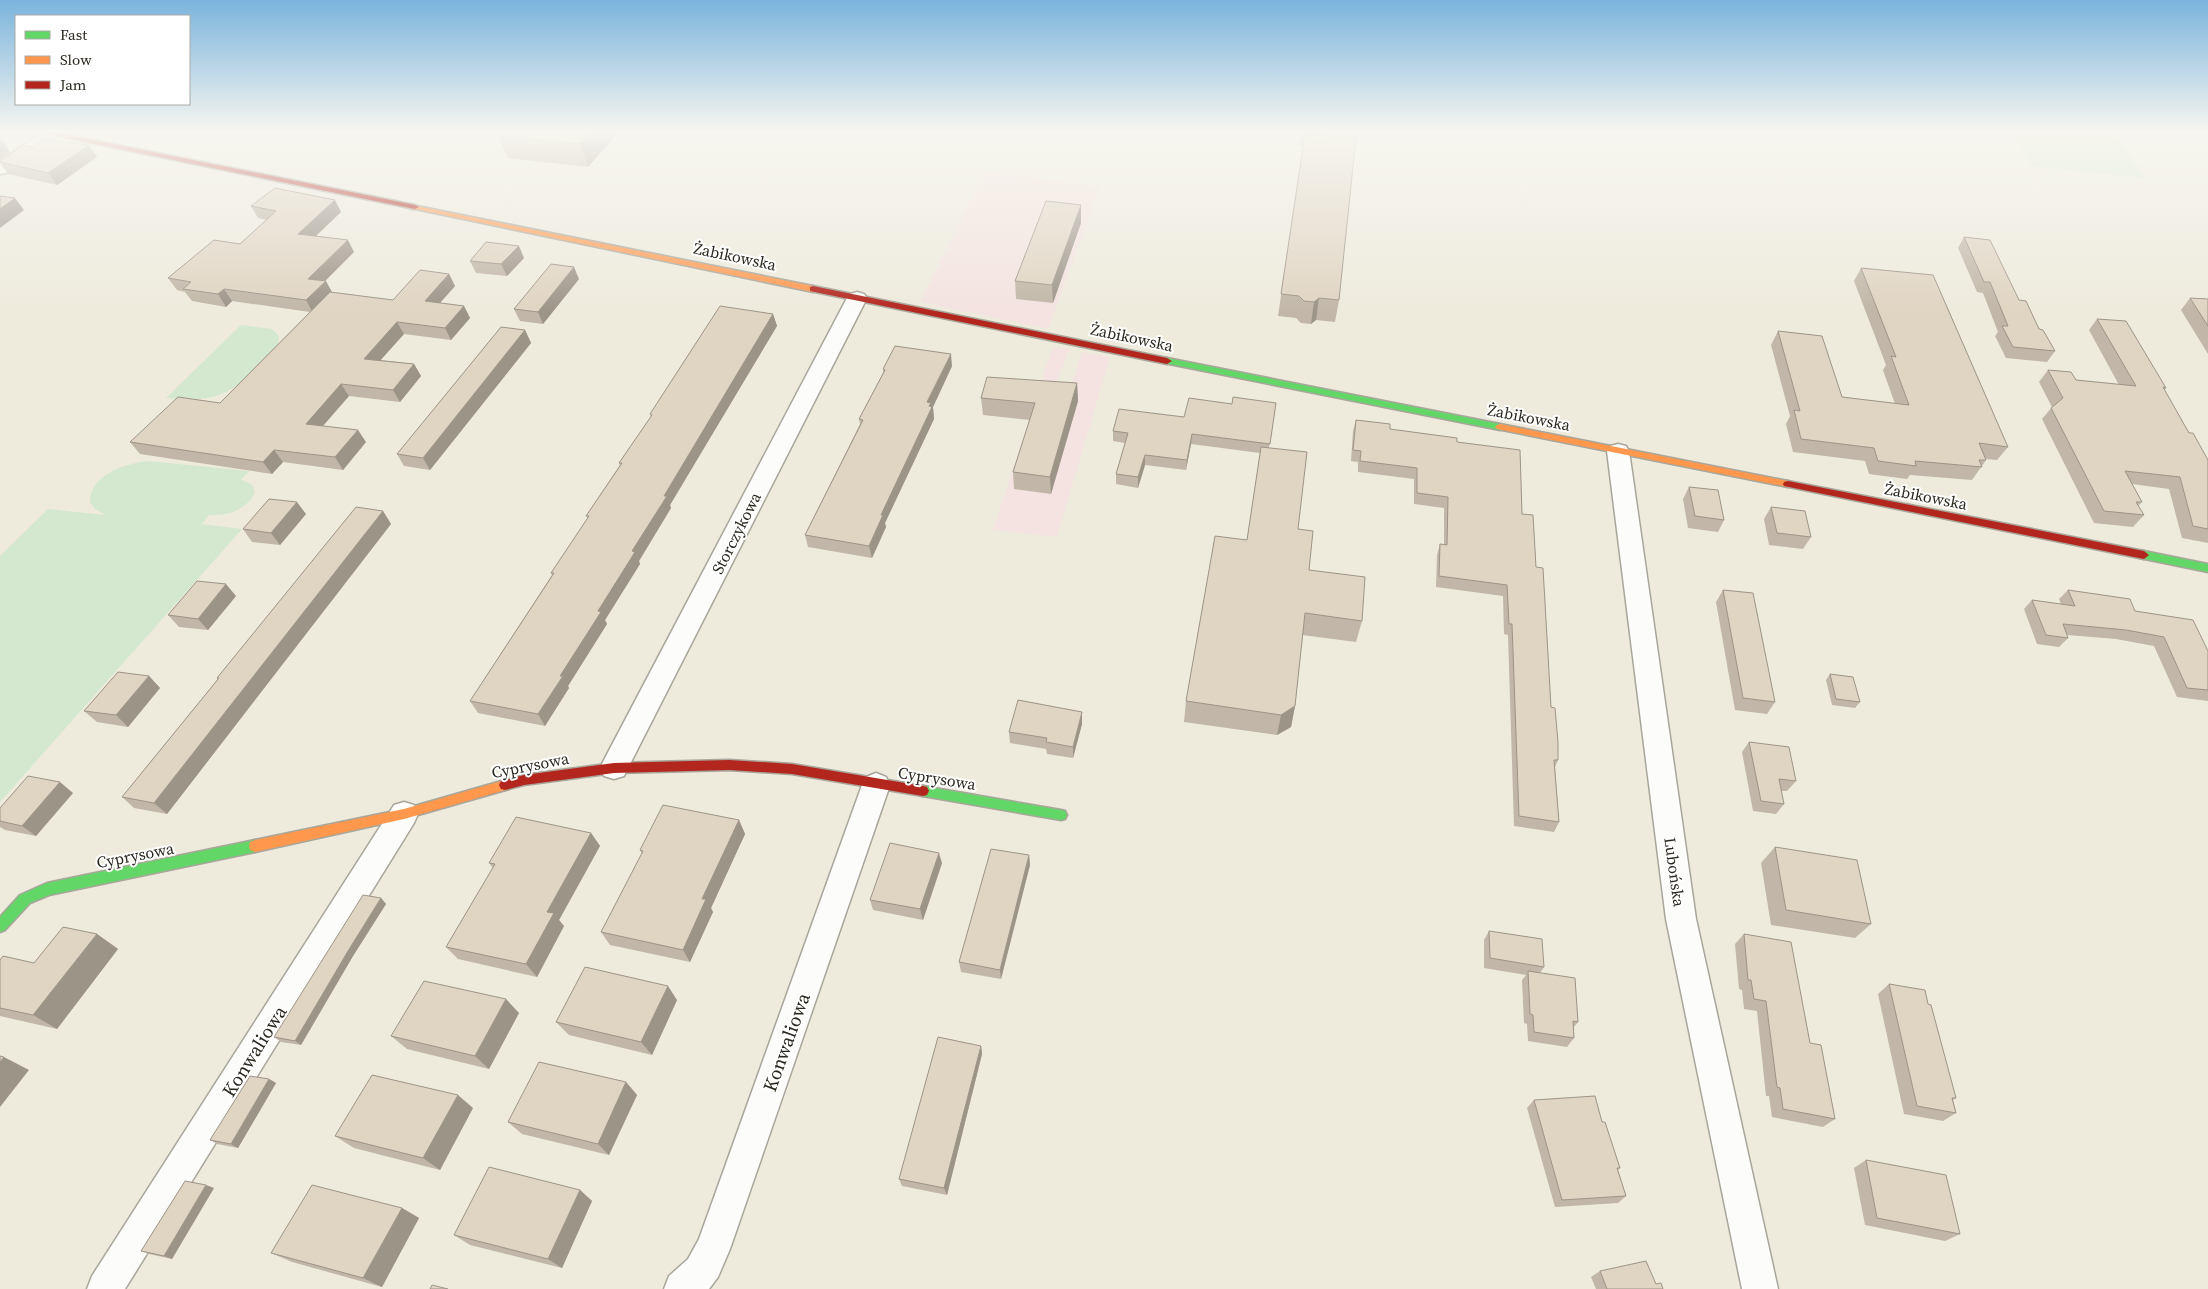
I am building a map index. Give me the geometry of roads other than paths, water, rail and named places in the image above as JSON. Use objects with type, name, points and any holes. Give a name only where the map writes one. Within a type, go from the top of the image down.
[{"type":"street","name":"Żabikowska","points":[[345,193],[857,298],[2208,568]]},
{"type":"street","name":"Storczykowa","points":[[614,768],[857,298]]},
{"type":"street","name":"Lubońska","points":[[1618,451],[1681,919],[1760,1289]]},
{"type":"street","name":"Cyprysowa","points":[[0,926],[16,906],[25,899],[47,889],[404,814],[524,780],[614,768],[729,765],[778,768],[1061,815]]},
{"type":"street","name":"Konwaliowa","points":[[682,1289],[691,1284],[699,1275],[712,1249],[876,785]]},
{"type":"street","name":"Konwaliowa","points":[[105,1289],[404,814]]}]
